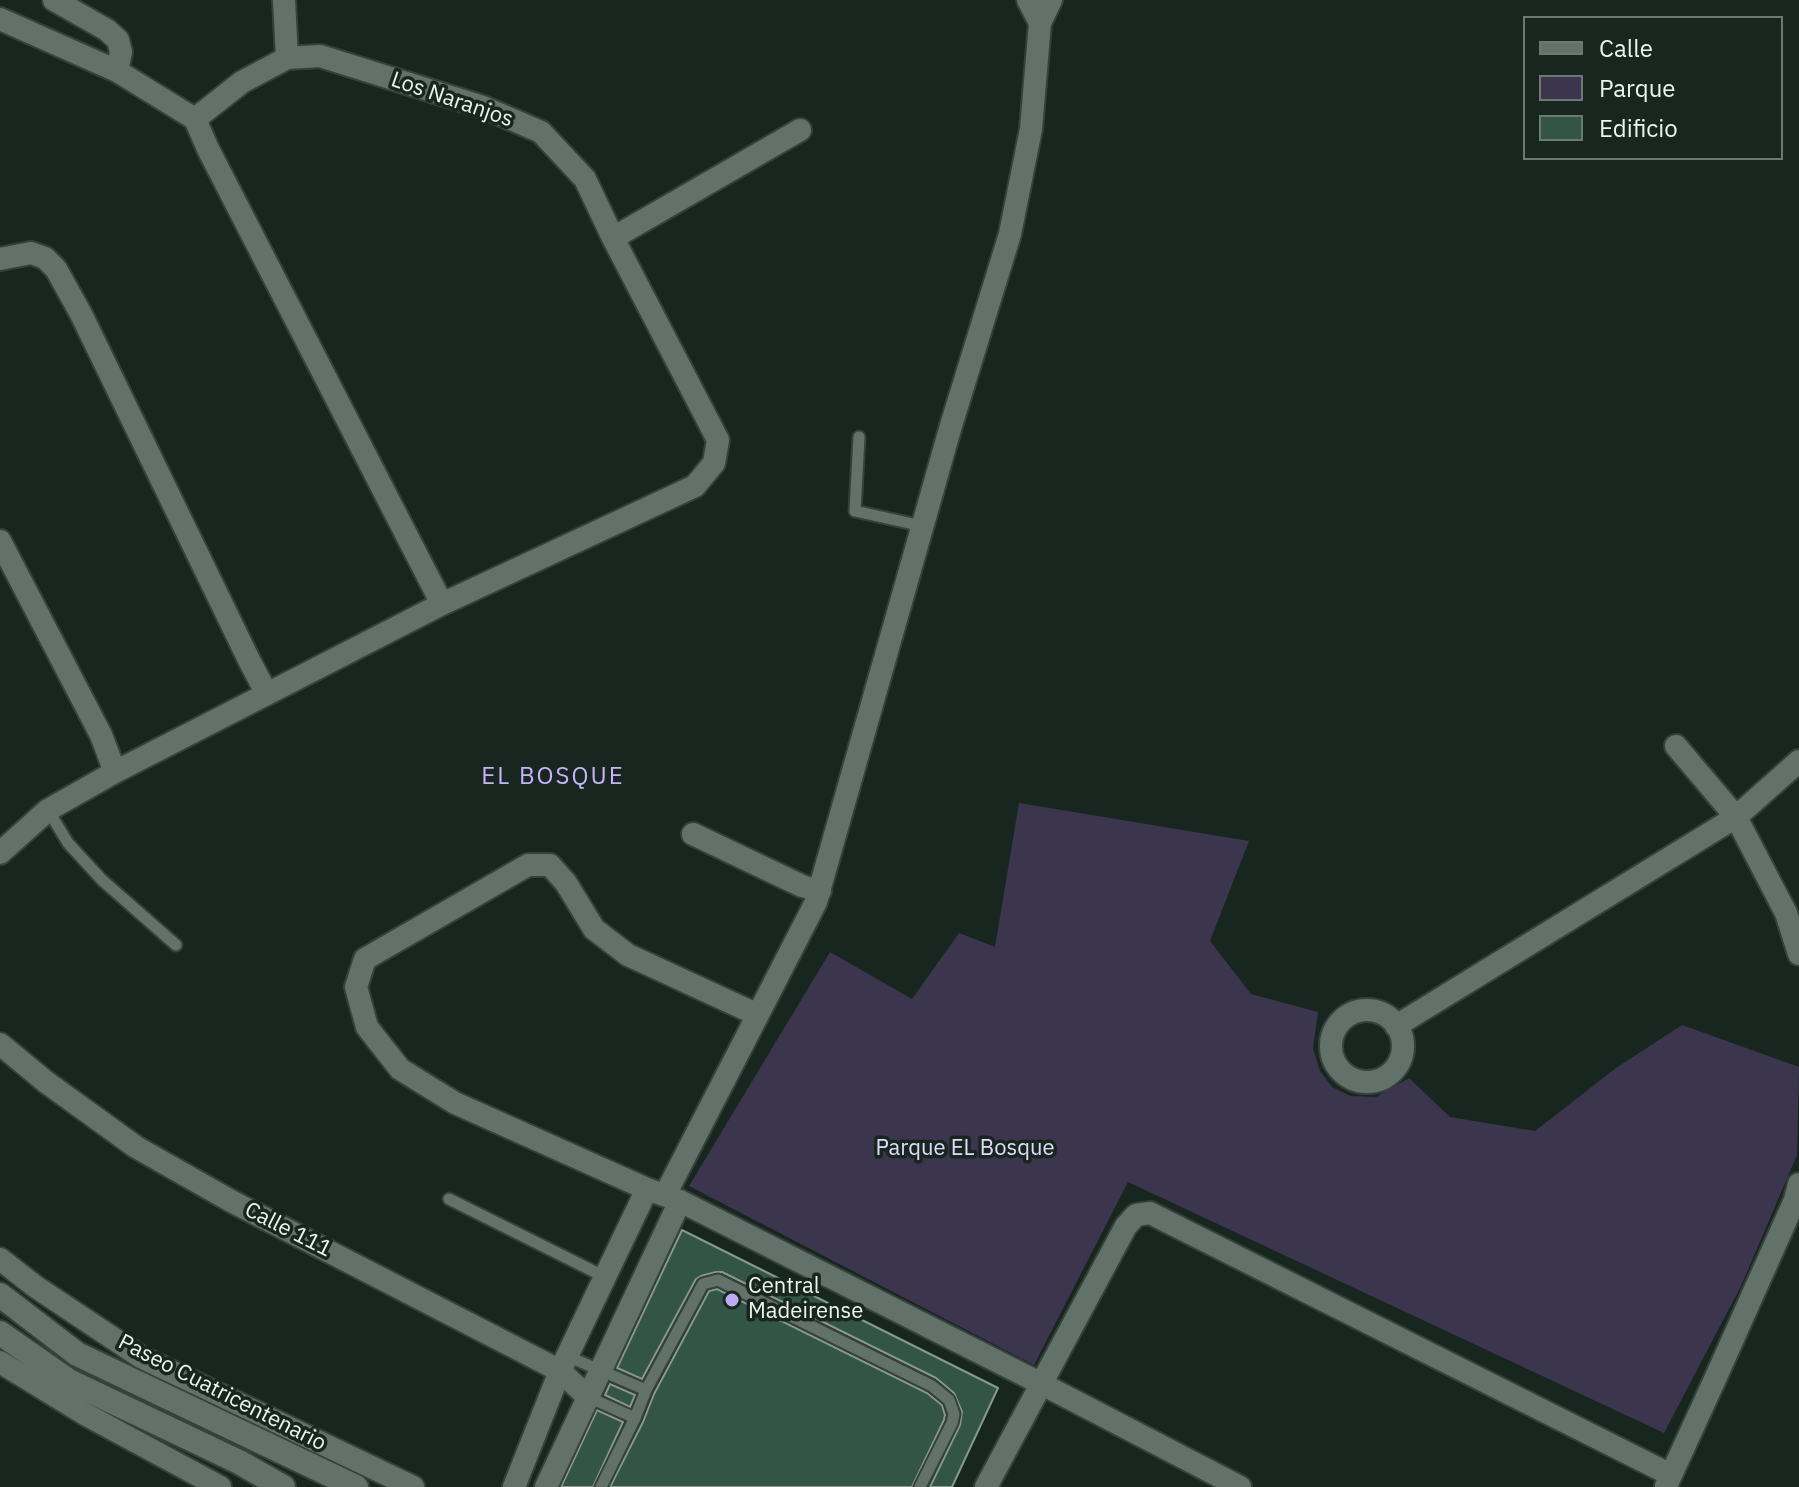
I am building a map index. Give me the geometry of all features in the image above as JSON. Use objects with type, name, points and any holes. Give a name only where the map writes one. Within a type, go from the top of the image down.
[{"type":"street","points":[[54,0],[107,30],[118,40],[121,52],[117,71]]},
{"type":"street","points":[[284,0],[287,58]]},
{"type":"street","points":[[1028,0],[1040,23]]},
{"type":"street","points":[[546,1487],[601,1369],[664,1195],[820,891],[950,429],[1010,234],[1031,129],[1040,23],[1051,0]]},
{"type":"street","points":[[0,19],[117,71],[195,119],[442,604],[115,772],[48,810],[0,853]]},
{"type":"street","name":"Los Naranjos","points":[[195,119],[242,82],[287,58],[320,56],[483,107],[541,132],[585,179],[718,440],[714,463],[695,486],[442,604]]},
{"type":"street","points":[[613,238],[800,130]]},
{"type":"street","points":[[0,259],[31,253],[45,258],[56,269],[267,694]]},
{"type":"street","points":[[0,541],[101,735],[115,772]]},
{"type":"street","points":[[1676,746],[1736,817],[1786,913],[1799,951]]},
{"type":"street","points":[[1396,1026],[1736,817],[1799,761]]},
{"type":"street","points":[[693,834],[802,886],[820,891]]},
{"type":"street","points":[[758,1015],[628,955],[594,929],[566,883],[550,865],[528,865],[365,959],[356,987],[367,1027],[400,1069],[455,1103],[664,1195],[1240,1487]]},
{"type":"street","name":"Calle 111","points":[[0,1044],[46,1082],[136,1147],[244,1208],[564,1364],[588,1397]]},
{"type":"street","points":[[986,1487],[1126,1226],[1136,1215],[1150,1213],[1668,1481],[1795,1200],[1799,1184]]},
{"type":"street","points":[[514,1487],[564,1364],[605,1277],[664,1195]]},
{"type":"street","name":"Paseo Cuatricentenario","points":[[0,1259],[36,1287],[141,1357],[413,1487]]},
{"type":"street","name":"Paseo Cuatricentenario","points":[[0,1295],[77,1354],[356,1487]]},
{"type":"street","points":[[0,1333],[69,1381],[239,1462],[283,1487]]},
{"type":"street","points":[[0,1362],[83,1413],[220,1487]]},
{"type":"street","points":[[239,1462],[240,1487]]},
{"type":"lane","points":[[859,437],[855,511],[922,526]]},
{"type":"lane","points":[[48,810],[68,843],[102,880],[176,945]]},
{"type":"lane","points":[[449,1199],[605,1277]]},
{"type":"lane","points":[[601,1487],[646,1390],[703,1284],[718,1280],[932,1386],[949,1400],[954,1414],[952,1423],[920,1487]]},
{"type":"lane","points":[[564,1364],[601,1369],[646,1390]]},
{"type":"lane","points":[[588,1397],[635,1418]]},
{"type":"green space","name":"Parque EL Bosque","points":[[1019,803],[1249,841],[1210,941],[1251,994],[1318,1012],[1313,1048],[1320,1071],[1332,1087],[1351,1096],[1376,1097],[1409,1078],[1450,1117],[1535,1131],[1616,1068],[1682,1025],[1799,1067],[1797,1155],[1741,1286],[1664,1433],[1128,1182],[1034,1365],[689,1186],[830,952],[912,999],[959,933],[995,947]]},
{"type":"building","points":[[682,1230],[998,1388],[952,1487],[930,1487],[960,1425],[962,1412],[954,1393],[936,1378],[722,1272],[696,1279],[642,1379],[617,1368]]},
{"type":"building","points":[[717,1289],[927,1393],[942,1405],[944,1420],[912,1487],[610,1487],[654,1394],[709,1291]]},
{"type":"building","points":[[610,1384],[635,1395],[630,1407],[605,1395]]},
{"type":"building","points":[[597,1410],[623,1422],[593,1487],[561,1487]]},
{"type":"place","name":"Central Madeirense","points":[[732,1300]]},
{"type":"district","name":"EL BOSQUE","points":[[553,777]]}]
